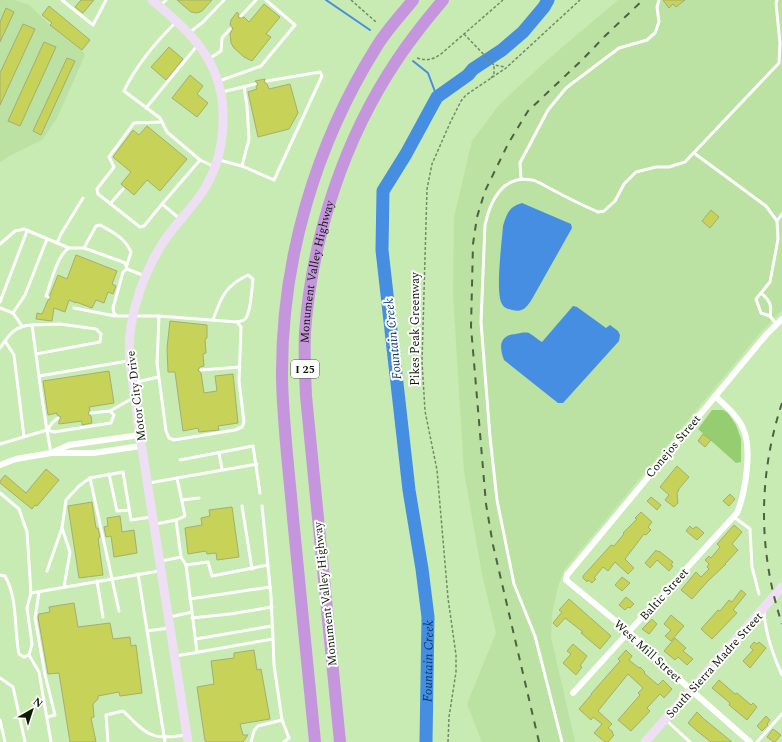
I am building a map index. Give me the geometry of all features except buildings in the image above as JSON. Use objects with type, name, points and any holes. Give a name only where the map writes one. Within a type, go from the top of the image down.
[{"type":"highway","name":"Monument Valley Highway","points":[[315,742],[303,626],[283,397],[284,330],[288,294],[295,249],[305,206],[325,149],[355,85],[378,45],[413,0]]},
{"type":"highway","name":"Monument Valley Highway","points":[[340,742],[306,396],[304,362],[305,332],[309,297],[321,232],[334,190],[346,160],[374,98],[397,59],[443,0]]},
{"type":"highway","points":[[425,22],[453,0]]},
{"type":"street","name":"Motor City Drive","points":[[152,0],[163,3],[177,21],[199,44],[208,59],[217,81],[223,110],[223,129],[216,163],[202,193],[165,240],[146,276],[141,287],[131,329],[130,361],[132,383],[188,739]]},
{"type":"street","name":"Conejos Street","points":[[566,575],[766,335],[782,319]]},
{"type":"street","points":[[715,396],[740,422],[747,441],[744,489],[742,501],[736,515]]},
{"type":"street","points":[[51,453],[69,445],[140,435]]},
{"type":"street","points":[[0,465],[16,459],[51,453],[93,453],[141,446]]},
{"type":"street","name":"Baltic Street","points":[[573,693],[736,515]]},
{"type":"street","name":"West Mill Street","points":[[566,575],[566,580],[629,632],[691,690],[750,742]]},
{"type":"street","name":"South Sierra Madre Street","points":[[645,742],[782,587]]},
{"type":"lane","points":[[62,0],[93,25],[106,0]]},
{"type":"lane","points":[[189,33],[204,22],[224,0]]},
{"type":"lane","points":[[242,16],[256,0]]},
{"type":"lane","points":[[217,81],[261,66],[295,25],[266,0]]},
{"type":"lane","points":[[520,178],[520,163],[548,110],[566,88],[619,48],[647,40],[655,33],[659,22],[657,7],[659,0]]},
{"type":"lane","points":[[562,742],[535,636],[514,584],[497,500],[490,437],[481,322],[485,225],[487,216],[494,198],[502,187],[509,182],[520,178],[533,180],[598,212],[604,211],[615,201],[624,184],[636,172],[656,167],[670,168],[685,162],[779,63],[780,43],[776,3],[777,0]]},
{"type":"lane","points":[[177,21],[131,75],[124,91],[160,118],[168,132],[200,160],[242,166],[274,180],[322,76],[320,72],[267,81]]},
{"type":"lane","points":[[208,59],[221,51],[222,38],[230,29]]},
{"type":"lane","points":[[146,108],[199,44]]},
{"type":"lane","points":[[220,92],[255,84]]},
{"type":"lane","points":[[242,166],[249,139],[244,87]]},
{"type":"lane","points":[[162,122],[134,123],[109,157],[114,167],[97,189],[98,194],[140,227],[144,226],[200,160]]},
{"type":"lane","points":[[694,153],[766,206],[777,221],[778,239],[770,282],[756,299],[761,313],[770,316],[777,325]]},
{"type":"lane","points":[[110,204],[123,189]]},
{"type":"lane","points":[[57,243],[83,198]]},
{"type":"lane","points":[[162,204],[181,220]]},
{"type":"lane","points":[[777,221],[782,214]]},
{"type":"lane","points":[[84,248],[96,226],[100,225],[125,241],[129,247],[131,252],[126,265],[127,269]]},
{"type":"lane","points":[[0,244],[15,231],[21,229],[69,248],[84,248],[123,262],[126,265]]},
{"type":"lane","points":[[0,302],[27,231]]},
{"type":"lane","points":[[13,313],[25,295],[47,239]]},
{"type":"lane","points":[[47,297],[60,258],[69,248]]},
{"type":"lane","points":[[127,269],[146,276]]},
{"type":"lane","points":[[117,316],[112,308],[123,272],[127,269]]},
{"type":"lane","points":[[74,308],[117,316],[159,316],[237,322],[243,321],[247,317],[250,306],[253,279],[248,275],[231,284],[220,301],[213,320]]},
{"type":"lane","points":[[761,293],[767,298],[771,307],[770,316]]},
{"type":"lane","points":[[0,308],[13,313],[22,326]]},
{"type":"lane","points":[[159,316],[157,363],[158,377],[166,431],[170,438],[174,440],[235,430],[242,427],[244,422],[239,381],[240,327],[237,322]]},
{"type":"lane","points":[[0,348],[11,332],[22,326],[60,324],[96,328],[101,334],[100,342],[36,354]]},
{"type":"lane","points":[[32,325],[51,453]]},
{"type":"lane","points":[[5,341],[14,355],[24,437]]},
{"type":"lane","points":[[39,376],[130,361]]},
{"type":"lane","points":[[201,370],[240,367]]},
{"type":"lane","points":[[132,383],[158,377]]},
{"type":"lane","points":[[91,413],[110,411],[134,397]]},
{"type":"lane","points":[[0,444],[47,430],[54,432],[111,423],[114,415],[110,411]]},
{"type":"lane","points":[[47,430],[58,418]]},
{"type":"lane","points":[[180,460],[253,446],[257,464],[260,493]]},
{"type":"lane","points":[[219,453],[222,469]]},
{"type":"lane","points":[[147,483],[257,464]]},
{"type":"lane","points":[[47,571],[62,528],[66,500],[79,486],[90,478],[123,472],[131,520],[176,520],[185,516],[177,478]]},
{"type":"lane","points":[[109,474],[117,511],[129,510]]},
{"type":"lane","points":[[90,478],[119,611]]},
{"type":"lane","points":[[0,500],[1,494]]},
{"type":"lane","points":[[1,494],[19,509],[27,532],[31,593],[28,608],[32,644],[29,655],[39,672],[51,742]]},
{"type":"lane","points":[[182,500],[199,498]]},
{"type":"lane","points":[[242,506],[252,569]]},
{"type":"lane","points":[[262,506],[272,607],[274,665],[282,720],[289,738],[284,742]]},
{"type":"lane","points":[[736,515],[750,529],[752,567],[760,594]]},
{"type":"lane","points":[[176,520],[181,557],[186,565],[192,618],[198,652]]},
{"type":"lane","points":[[62,528],[70,552],[64,587]]},
{"type":"lane","points":[[31,593],[138,574],[181,557]]},
{"type":"lane","points":[[186,565],[208,562],[212,576],[268,565]]},
{"type":"lane","points":[[138,574],[165,742]]},
{"type":"lane","points":[[0,575],[5,576],[11,586],[16,640],[19,654],[24,657],[29,655]]},
{"type":"lane","points":[[97,581],[103,617]]},
{"type":"lane","points":[[190,599],[270,587]]},
{"type":"lane","points":[[39,592],[35,618],[54,715],[47,717]]},
{"type":"lane","points":[[192,618],[230,614],[272,607]]},
{"type":"lane","points":[[764,608],[767,630],[782,675]]},
{"type":"lane","points":[[168,617],[192,612]]},
{"type":"lane","points":[[196,639],[272,626]]},
{"type":"lane","points":[[147,631],[170,628]]},
{"type":"lane","points":[[174,656],[273,639]]},
{"type":"lane","points":[[0,678],[13,687],[24,742]]},
{"type":"lane","points":[[108,742],[106,715],[123,711],[143,729],[154,736],[188,739]]},
{"type":"lane","points":[[757,742],[782,714]]},
{"type":"lane","points":[[0,720],[5,742]]},
{"type":"lane","points":[[251,742],[254,731],[258,726],[282,720]]},
{"type":"lane","points":[[665,720],[690,742]]},
{"type":"path","points":[[351,0],[376,22]]},
{"type":"path","points":[[417,58],[425,61],[432,60],[441,54],[465,35],[503,0]]},
{"type":"path","name":"Pikes Peak Greenway","points":[[448,742],[449,717],[456,672],[456,655],[448,598],[437,470],[425,411],[422,361],[425,202],[432,164],[461,101],[466,95],[506,68],[580,0]]},
{"type":"path","points":[[465,35],[494,65],[506,68]]},
{"type":"path","points":[[489,80],[494,75],[494,65]]},
{"type":"shaded area","points":[[0,0],[14,0],[29,5],[50,25],[82,50],[85,55],[57,118],[42,140],[0,162]]},
{"type":"shaded area","points":[[618,0],[782,0],[782,310],[760,333],[564,570],[558,586],[552,614],[551,637],[575,742],[482,742],[467,704],[496,633],[482,574],[464,471],[453,294],[454,217],[472,141],[499,105],[545,62]]},
{"type":"shaded area","points":[[712,410],[723,410],[728,413],[736,425],[741,439],[741,462],[736,463],[698,429]]},
{"type":"water","points":[[522,203],[571,224],[572,228],[530,302],[524,309],[516,311],[506,308],[502,304],[499,289],[500,266],[503,226],[506,217],[514,206]]},
{"type":"water","points":[[573,306],[577,307],[606,328],[610,325],[618,331],[620,335],[619,341],[563,403],[558,403],[504,360],[501,346],[503,339],[506,337],[522,333],[529,333],[542,342]]},
{"type":"waterway","points":[[326,0],[370,30]]},
{"type":"waterway","name":"Fountain Creek","points":[[426,742],[428,617],[409,490],[382,250],[383,191],[406,154],[437,97],[468,75],[473,69],[502,50],[523,32],[548,0]]},
{"type":"waterway","points":[[413,61],[428,73],[437,97]]},
{"type":"railway","points":[[539,742],[493,545],[486,504],[471,327],[473,244],[477,217],[485,191],[508,144],[528,111],[643,0]]},
{"type":"railway","points":[[782,403],[768,458],[764,514],[768,569],[782,624]]}]
